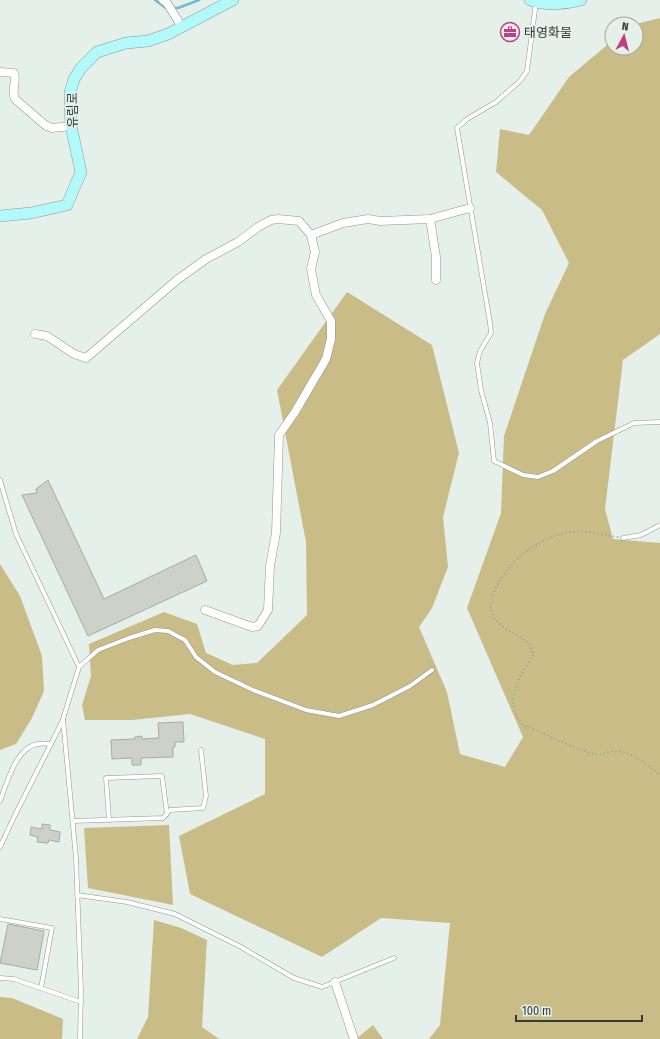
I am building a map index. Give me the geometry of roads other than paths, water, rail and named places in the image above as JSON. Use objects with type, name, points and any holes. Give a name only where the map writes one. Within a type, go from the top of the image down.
[{"type":"street","name":"유림로","points":[[0,216],[31,213],[67,205],[81,172],[71,126],[70,93],[74,79],[81,68],[97,52],[126,43],[148,41],[168,34],[179,23],[233,0]]},
{"type":"street","points":[[533,1],[553,4],[581,0]]},
{"type":"street","points":[[165,1],[179,23]]},
{"type":"street","points":[[0,72],[14,73],[13,95],[15,99],[45,125],[52,128],[71,126]]},
{"type":"street","points":[[311,235],[344,223],[368,219],[380,221],[430,219],[470,208]]},
{"type":"street","points":[[35,334],[47,336],[74,354],[86,358],[177,280],[206,259],[238,242],[258,227],[271,220],[278,219],[299,221],[311,235],[315,252],[311,269],[316,295],[331,321],[331,339],[326,359],[295,412],[279,435],[276,533],[270,566],[268,610],[258,626],[252,627],[205,610]]},
{"type":"street","points":[[430,219],[436,257],[436,280]]},
{"type":"street","points":[[335,982],[354,1039]]},
{"type":"lane","points":[[533,1],[527,71],[520,81],[496,102],[467,119],[457,128],[490,323],[490,333],[480,351],[477,363],[481,390],[490,423],[494,461],[523,475],[538,477],[553,471],[597,441],[634,423],[660,422]]},
{"type":"lane","points":[[0,480],[16,534],[79,667]]},
{"type":"lane","points":[[623,538],[641,535],[660,525]]},
{"type":"lane","points":[[0,847],[14,815],[63,719],[79,667],[98,650],[155,630],[168,631],[185,640],[196,657],[215,672],[253,690],[306,710],[339,716],[373,705],[410,686],[432,670]]},
{"type":"lane","points":[[63,719],[78,895],[81,1002],[80,1039]]},
{"type":"lane","points":[[0,801],[14,764],[25,749],[37,744],[51,744]]},
{"type":"lane","points":[[72,821],[163,818],[170,810],[203,808],[206,796],[201,750]]},
{"type":"lane","points":[[109,820],[106,778],[162,776],[167,814]]},
{"type":"lane","points":[[78,895],[127,902],[175,914],[239,946],[294,978],[322,987],[394,958]]},
{"type":"lane","points":[[0,919],[52,928],[41,988]]},
{"type":"lane","points":[[0,978],[14,979],[81,1002]]},
{"type":"waterway","points":[[155,0],[166,8]]},
{"type":"waterway","points":[[173,8],[178,8],[199,0]]},
{"type":"place","name":"태영화물","points":[[510,32]]}]
